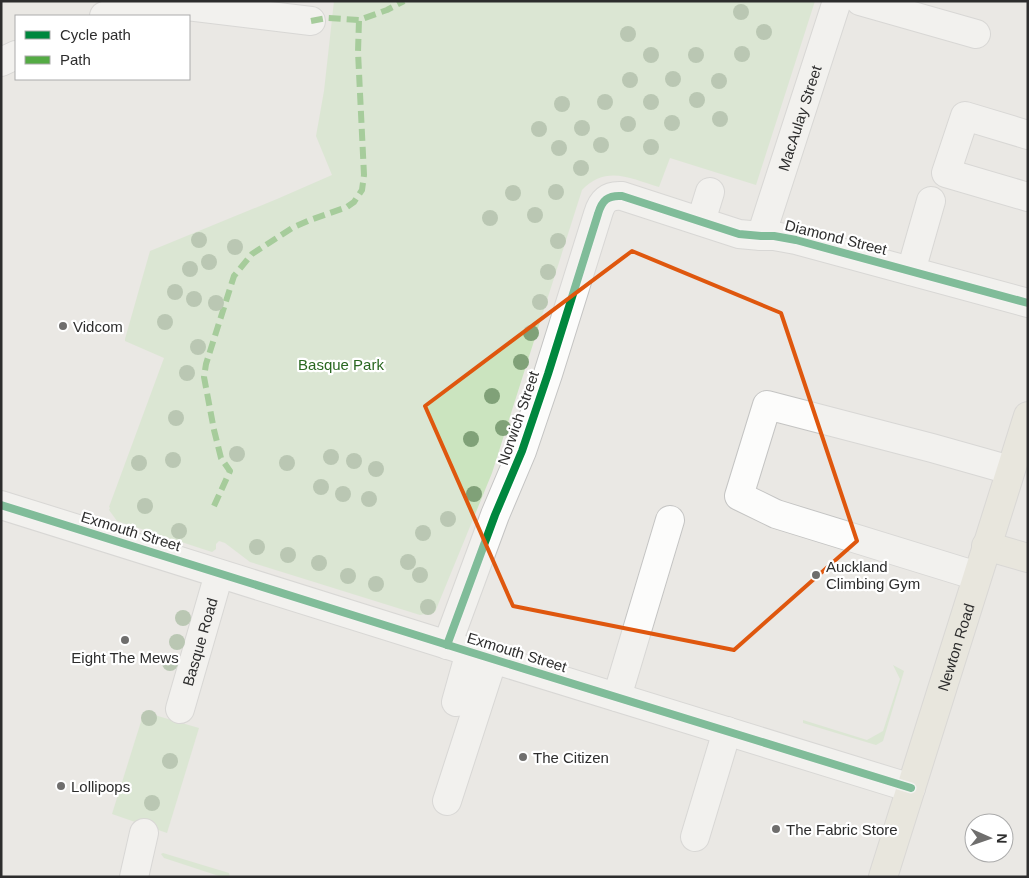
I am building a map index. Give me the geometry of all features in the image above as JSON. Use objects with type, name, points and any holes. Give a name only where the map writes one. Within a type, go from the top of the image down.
[{"type":"main road","name":"Newton Road","points":[[882,877],[1028,416]]},
{"type":"main road","points":[[986,546],[1028,558]]},
{"type":"street","name":"MacAulay Street","points":[[761,236],[837,1]]},
{"type":"street","points":[[860,1],[937,12],[976,34]]},
{"type":"street","points":[[116,9],[154,2],[310,21]]},
{"type":"street","points":[[1,62],[15,55]]},
{"type":"street","points":[[1028,136],[965,116],[946,173],[1028,197]]},
{"type":"street","points":[[701,222],[710,192]]},
{"type":"street","name":"Diamond Street","points":[[608,198],[622,196],[739,234],[774,236],[796,240],[1028,303]]},
{"type":"street","name":"Norwich Street","points":[[470,652],[496,515],[522,451],[598,214],[602,204],[608,198]]},
{"type":"street","points":[[911,271],[931,201]]},
{"type":"street","points":[[977,576],[776,514],[739,496],[767,405],[1010,470]]},
{"type":"street","name":"Exmouth Street","points":[[1,505],[911,788]]},
{"type":"street","points":[[617,697],[670,520]]},
{"type":"street","name":"Basque Road","points":[[180,709],[219,574]]},
{"type":"street","points":[[456,702],[470,652]]},
{"type":"street","points":[[447,801],[470,652]]},
{"type":"street","points":[[694,837],[726,731]]},
{"type":"street","points":[[144,833],[134,877],[145,875],[151,877]]},
{"type":"highlighted area","points":[[632,251],[781,313],[857,541],[734,650],[513,606],[425,406]]},
{"type":"green space","name":"Basque Park","points":[[334,1],[815,1],[756,185],[670,158],[659,187],[629,178],[610,176],[600,177],[582,190],[492,473],[435,612],[420,615],[250,562],[225,543],[219,541],[216,544],[216,549],[212,552],[117,521],[109,510],[164,358],[125,341],[150,251],[332,175],[316,136],[324,91]]},
{"type":"green space","points":[[893,665],[904,671],[883,741],[876,745],[803,723],[803,720],[867,740],[883,731],[900,679]]},
{"type":"green space","points":[[144,712],[199,728],[167,833],[112,814]]},
{"type":"green space","points":[[163,853],[229,873],[230,877],[222,877],[164,858],[161,854]]},
{"type":"marked path","points":[[311,21],[327,18],[359,20],[387,10],[404,1]]},
{"type":"marked path","points":[[214,506],[230,471],[221,458],[204,377],[206,364],[234,276],[252,254],[292,228],[347,207],[354,202],[362,190],[364,175],[358,52],[359,20]]},
{"type":"cycle path","points":[[447,645],[495,515],[522,451],[600,209],[606,199],[613,196],[622,196],[739,234],[774,236],[796,240],[1028,303]]},
{"type":"cycle path","points":[[1,505],[911,788]]},
{"type":"place","name":"Vidcom","points":[[63,326]]},
{"type":"place","name":"Auckland Climbing Gym","points":[[816,575]]},
{"type":"place","name":"Eight The Mews","points":[[125,640]]},
{"type":"place","name":"The Citizen","points":[[523,757]]},
{"type":"place","name":"Lollipops","points":[[61,786]]},
{"type":"place","name":"The Fabric Store","points":[[776,829]]}]
